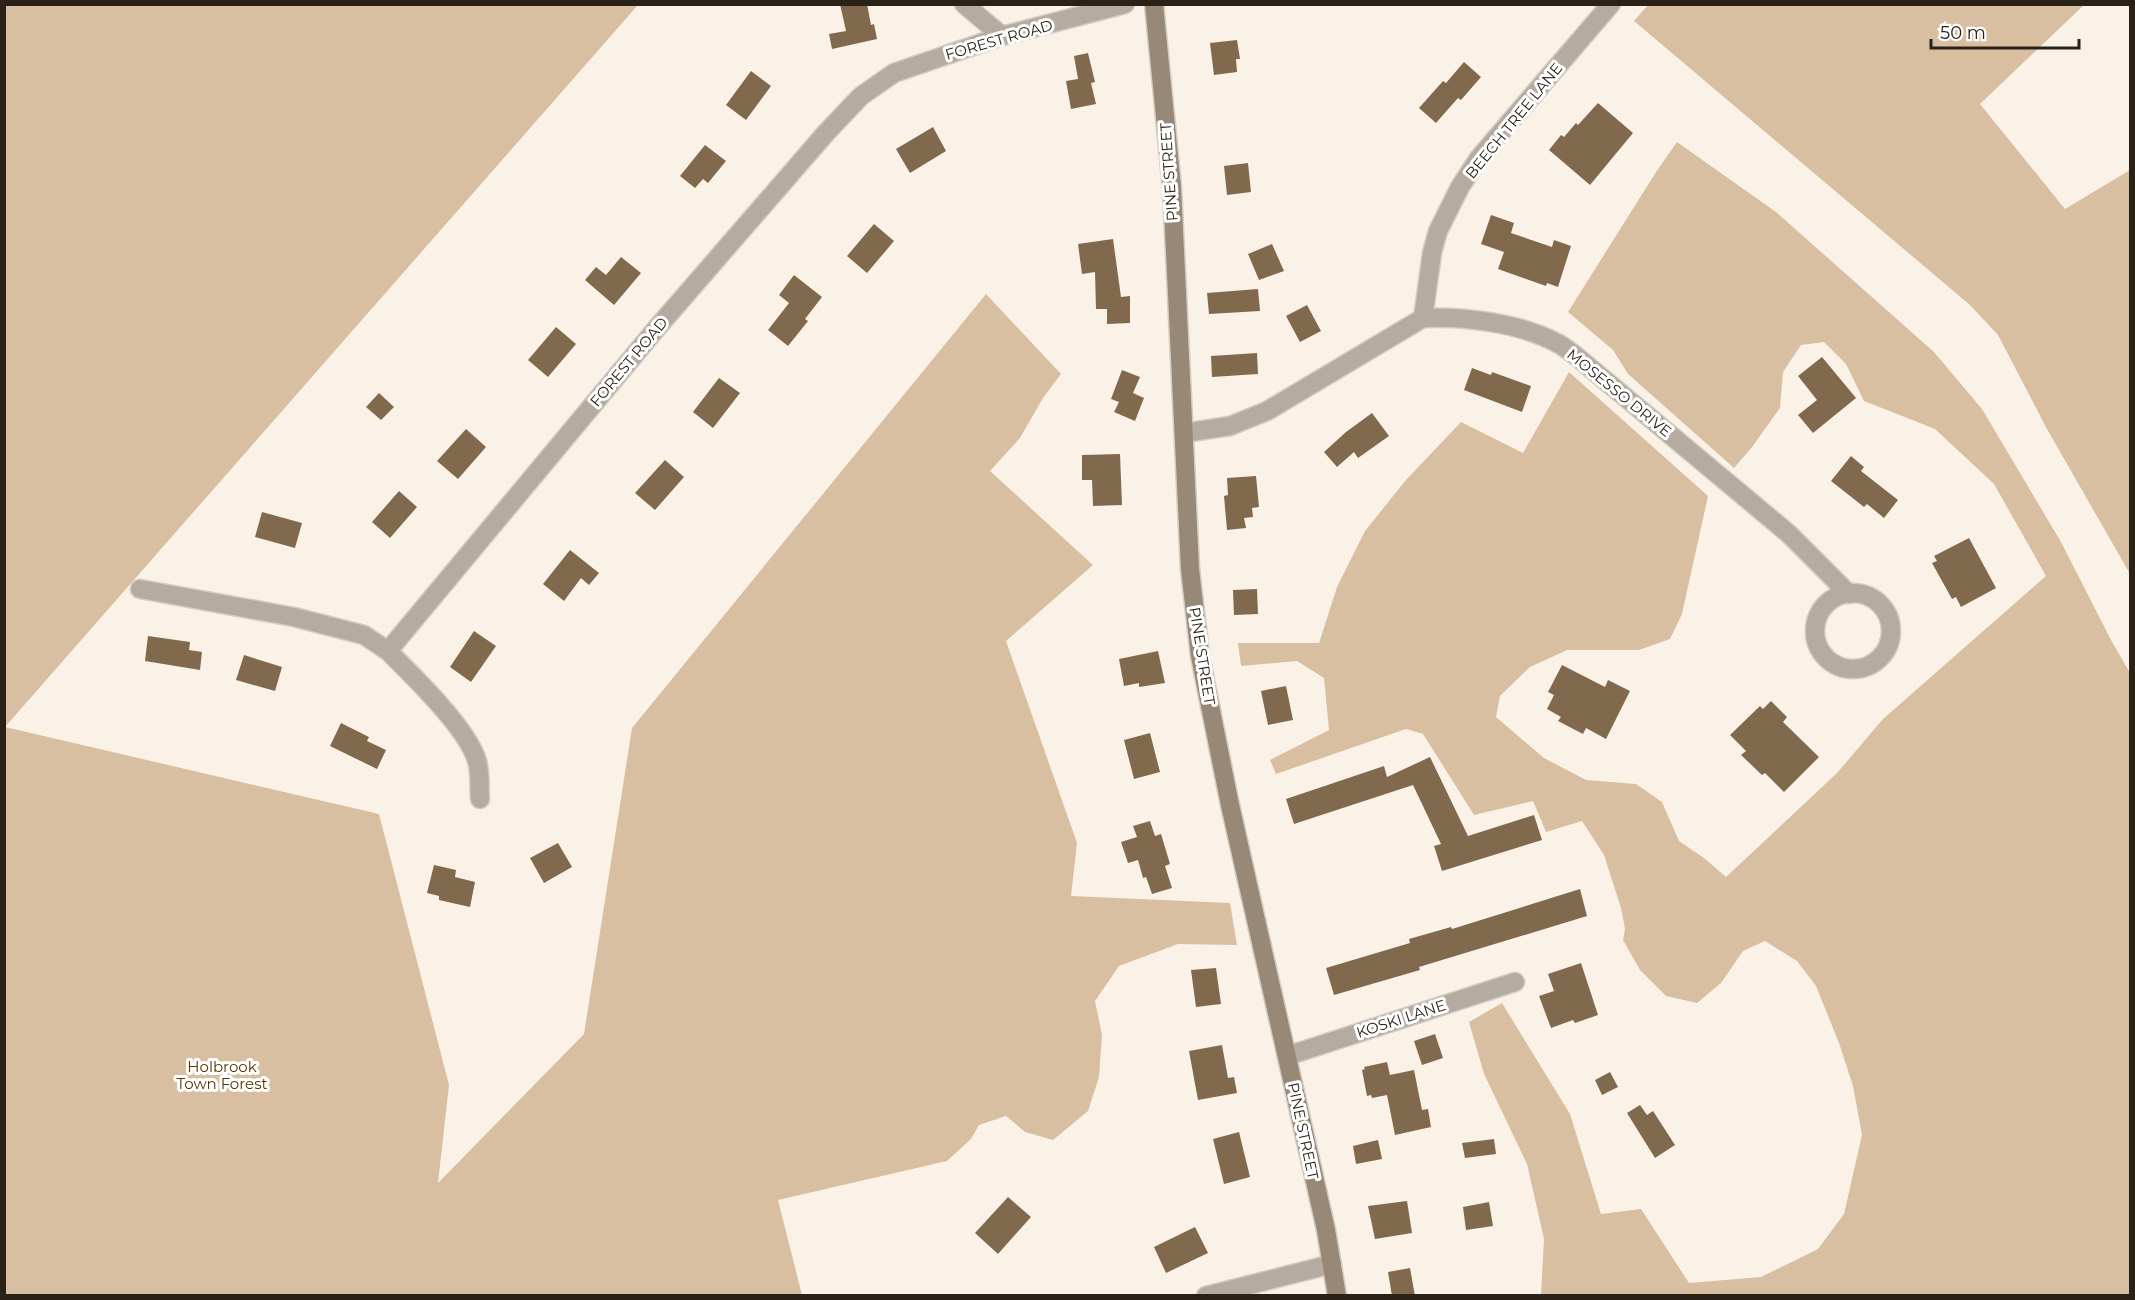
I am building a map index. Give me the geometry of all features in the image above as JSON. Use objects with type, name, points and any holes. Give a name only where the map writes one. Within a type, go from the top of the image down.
[{"type":"main road","name":"PINE STREET","points":[[1154,4],[1172,188],[1190,569],[1200,656],[1226,784],[1326,1230],[1337,1296]]},
{"type":"street","points":[[963,4],[1002,36]]},
{"type":"street","name":"FOREST ROAD","points":[[388,651],[656,329],[825,134],[861,96],[894,73],[1002,36],[1125,4]]},
{"type":"street","name":"BEECH TREE LANE","points":[[1423,318],[1437,231],[1460,187],[1479,158],[1611,4]]},
{"type":"street","name":"MOSESSO DRIVE","points":[[1423,318],[1446,317],[1513,326],[1557,343],[1789,534],[1849,594],[1862,594],[1883,607],[1889,618],[1890,637],[1884,654],[1875,663],[1864,668],[1851,669],[1839,666],[1820,650],[1816,638],[1816,626],[1827,604],[1837,597],[1849,594]]},
{"type":"street","points":[[1184,433],[1230,426],[1267,411],[1423,318]]},
{"type":"street","points":[[140,589],[294,617],[364,635],[388,651],[418,681],[463,734],[477,759],[480,799]]},
{"type":"street","name":"KOSKI LANE","points":[[1287,1056],[1515,982]]},
{"type":"street","points":[[1206,1296],[1332,1264]]},
{"type":"green space","points":[[5,4],[638,5],[5,727]]},
{"type":"green space","points":[[1648,5],[2084,5],[1980,104],[2065,209],[2130,170],[2130,574],[2047,429],[1998,335],[1970,305],[1634,21]]},
{"type":"green space","points":[[1677,142],[1776,212],[1934,352],[1982,409],[2061,542],[2130,673],[2130,1295],[1541,1295],[1544,1239],[1527,1164],[1484,1074],[1469,1022],[1502,1003],[1570,1114],[1601,1214],[1641,1209],[1689,1283],[1761,1277],[1818,1249],[1844,1214],[1862,1135],[1853,1086],[1816,986],[1797,961],[1765,941],[1743,951],[1721,983],[1697,1003],[1666,996],[1640,970],[1623,940],[1625,929],[1621,908],[1604,855],[1582,821],[1546,832],[1533,801],[1474,815],[1423,734],[1406,729],[1276,774],[1270,760],[1329,730],[1324,678],[1297,661],[1241,666],[1238,643],[1319,643],[1337,587],[1365,531],[1406,480],[1461,422],[1523,453],[1569,372],[1708,496],[1682,614],[1670,639],[1639,650],[1567,650],[1530,667],[1500,696],[1496,717],[1544,758],[1586,780],[1636,784],[1662,802],[1679,841],[1726,877],[1837,773],[1883,719],[2046,576],[1994,484],[1935,429],[1864,401],[1846,364],[1824,342],[1801,345],[1783,372],[1780,408],[1734,468],[1628,374],[1613,350],[1568,312]]},
{"type":"green space","name":"Holbrook Town Forest","points":[[986,294],[1061,374],[1043,398],[1020,438],[990,471],[1093,565],[1006,641],[1077,843],[1071,896],[1230,903],[1237,945],[1178,944],[1119,966],[1095,1001],[1102,1035],[1099,1077],[1088,1111],[1053,1140],[1025,1132],[1006,1116],[979,1125],[971,1139],[947,1161],[778,1200],[802,1295],[5,1295],[5,727],[379,814],[449,1085],[438,1183],[584,1034],[632,728]]},
{"type":"building","points":[[840,4],[867,4],[871,25],[874,24],[877,39],[832,49],[829,34],[846,31]]},
{"type":"building","points":[[1237,40],[1240,59],[1236,59],[1237,72],[1214,75],[1210,43]]},
{"type":"building","points":[[1088,53],[1095,82],[1091,83],[1096,104],[1071,109],[1066,81],[1078,79],[1074,56]]},
{"type":"building","points":[[1464,62],[1481,77],[1436,123],[1419,108],[1443,81],[1446,83]]},
{"type":"building","points":[[751,71],[771,86],[746,120],[726,105]]},
{"type":"building","points":[[1598,103],[1633,133],[1590,185],[1549,150],[1561,135],[1564,137],[1576,123],[1578,125]]},
{"type":"building","points":[[933,127],[946,151],[910,173],[896,149]]},
{"type":"building","points":[[705,145],[726,161],[708,183],[703,179],[695,188],[680,176]]},
{"type":"building","points":[[1248,163],[1251,192],[1227,195],[1224,166]]},
{"type":"building","points":[[1491,215],[1514,223],[1511,233],[1552,247],[1554,240],[1571,246],[1558,287],[1547,283],[1546,286],[1498,269],[1504,252],[1481,244]]},
{"type":"building","points":[[874,224],[894,241],[867,273],[847,256]]},
{"type":"building","points":[[1113,239],[1121,297],[1130,296],[1130,323],[1107,324],[1107,309],[1096,309],[1095,272],[1082,274],[1078,244]]},
{"type":"building","points":[[1272,244],[1284,271],[1259,280],[1248,254]]},
{"type":"building","points":[[621,257],[641,273],[614,305],[585,280],[596,267],[606,275]]},
{"type":"building","points":[[794,275],[822,297],[805,319],[808,321],[788,346],[768,330],[789,303],[779,295]]},
{"type":"building","points":[[1258,289],[1260,311],[1209,314],[1207,293]]},
{"type":"building","points":[[1307,305],[1321,331],[1300,342],[1286,316]]},
{"type":"building","points":[[556,327],[576,344],[548,377],[528,360]]},
{"type":"building","points":[[1257,353],[1258,374],[1212,377],[1211,356]]},
{"type":"building","points":[[1822,357],[1856,398],[1813,433],[1798,415],[1817,400],[1798,376]]},
{"type":"building","points":[[1472,368],[1491,375],[1492,372],[1531,386],[1522,412],[1464,390]]},
{"type":"building","points":[[1122,370],[1140,377],[1133,393],[1144,398],[1135,421],[1114,412],[1119,402],[1111,399]]},
{"type":"building","points":[[719,378],[740,393],[713,428],[693,412]]},
{"type":"building","points":[[379,393],[394,407],[381,420],[366,407]]},
{"type":"building","points":[[1372,413],[1389,436],[1358,458],[1354,452],[1337,467],[1324,452]]},
{"type":"building","points":[[466,429],[486,447],[458,479],[437,461]]},
{"type":"building","points":[[1120,454],[1122,505],[1093,506],[1092,480],[1082,480],[1082,455]]},
{"type":"building","points":[[1851,456],[1864,467],[1861,471],[1898,500],[1884,518],[1867,504],[1864,507],[1831,481]]},
{"type":"building","points":[[665,460],[684,477],[655,510],[635,493]]},
{"type":"building","points":[[1256,476],[1259,507],[1252,508],[1253,517],[1244,518],[1246,528],[1227,530],[1224,496],[1228,495],[1227,478]]},
{"type":"building","points":[[399,491],[417,507],[390,538],[372,522]]},
{"type":"building","points":[[262,512],[302,523],[295,548],[255,537]]},
{"type":"building","points":[[1969,538],[1996,588],[1961,607],[1956,597],[1952,599],[1932,563],[1937,561],[1934,556]]},
{"type":"building","points":[[570,550],[599,573],[589,585],[581,578],[564,601],[543,584]]},
{"type":"building","points":[[1257,589],[1258,614],[1234,615],[1233,590]]},
{"type":"building","points":[[474,631],[496,646],[471,682],[450,667]]},
{"type":"building","points":[[148,636],[190,642],[189,650],[202,652],[200,670],[145,661]]},
{"type":"building","points":[[1158,651],[1165,683],[1139,687],[1139,683],[1124,686],[1119,659]]},
{"type":"building","points":[[244,655],[282,667],[275,691],[236,680]]},
{"type":"building","points":[[1562,665],[1605,687],[1608,680],[1630,691],[1606,739],[1586,728],[1583,734],[1558,721],[1561,717],[1547,709],[1554,695],[1548,692]]},
{"type":"building","points":[[1286,686],[1293,720],[1268,725],[1261,691]]},
{"type":"building","points":[[1771,701],[1787,717],[1783,722],[1819,757],[1784,792],[1765,773],[1762,775],[1741,755],[1746,751],[1730,735],[1760,706],[1763,709]]},
{"type":"building","points":[[341,723],[369,737],[367,741],[386,750],[377,769],[330,746]]},
{"type":"building","points":[[1150,733],[1160,772],[1134,779],[1124,740]]},
{"type":"building","points":[[1430,757],[1468,836],[1534,815],[1542,840],[1442,871],[1434,846],[1441,844],[1413,785],[1294,824],[1286,799],[1384,766],[1387,777]]},
{"type":"building","points":[[1150,821],[1155,836],[1161,834],[1170,864],[1165,866],[1172,888],[1152,894],[1146,877],[1143,878],[1138,860],[1128,863],[1121,842],[1137,837],[1133,826]]},
{"type":"building","points":[[558,843],[572,867],[544,883],[530,858]]},
{"type":"building","points":[[434,865],[456,870],[455,877],[475,882],[470,907],[439,900],[439,896],[427,893]]},
{"type":"building","points":[[1580,889],[1587,916],[1334,995],[1326,968],[1410,943],[1409,939],[1451,927],[1452,929]]},
{"type":"building","points":[[1581,963],[1598,1015],[1575,1023],[1573,1020],[1551,1028],[1539,996],[1554,991],[1548,974]]},
{"type":"building","points":[[1216,968],[1221,1004],[1196,1007],[1191,970]]},
{"type":"building","points":[[1435,1034],[1443,1058],[1422,1065],[1414,1041]]},
{"type":"building","points":[[1222,1045],[1228,1078],[1234,1077],[1237,1093],[1198,1100],[1189,1051]]},
{"type":"building","points":[[1387,1062],[1390,1075],[1414,1070],[1422,1110],[1428,1109],[1431,1127],[1395,1135],[1387,1095],[1372,1098],[1371,1095],[1367,1096],[1362,1070],[1365,1069],[1364,1067]]},
{"type":"building","points":[[1610,1072],[1618,1087],[1602,1095],[1595,1080]]},
{"type":"building","points":[[1640,1105],[1647,1115],[1653,1111],[1675,1145],[1655,1158],[1627,1113]]},
{"type":"building","points":[[1239,1132],[1250,1177],[1224,1184],[1213,1139]]},
{"type":"building","points":[[1494,1139],[1496,1154],[1465,1158],[1462,1143]]},
{"type":"building","points":[[1378,1140],[1382,1159],[1356,1164],[1353,1146]]},
{"type":"building","points":[[1008,1197],[1031,1217],[998,1254],[975,1233]]},
{"type":"building","points":[[1407,1201],[1412,1233],[1375,1239],[1368,1206]]},
{"type":"building","points":[[1489,1202],[1493,1226],[1466,1230],[1463,1207]]},
{"type":"building","points":[[1195,1227],[1208,1253],[1166,1273],[1154,1247]]},
{"type":"building","points":[[1410,1268],[1415,1296],[1392,1296],[1388,1272]]}]
